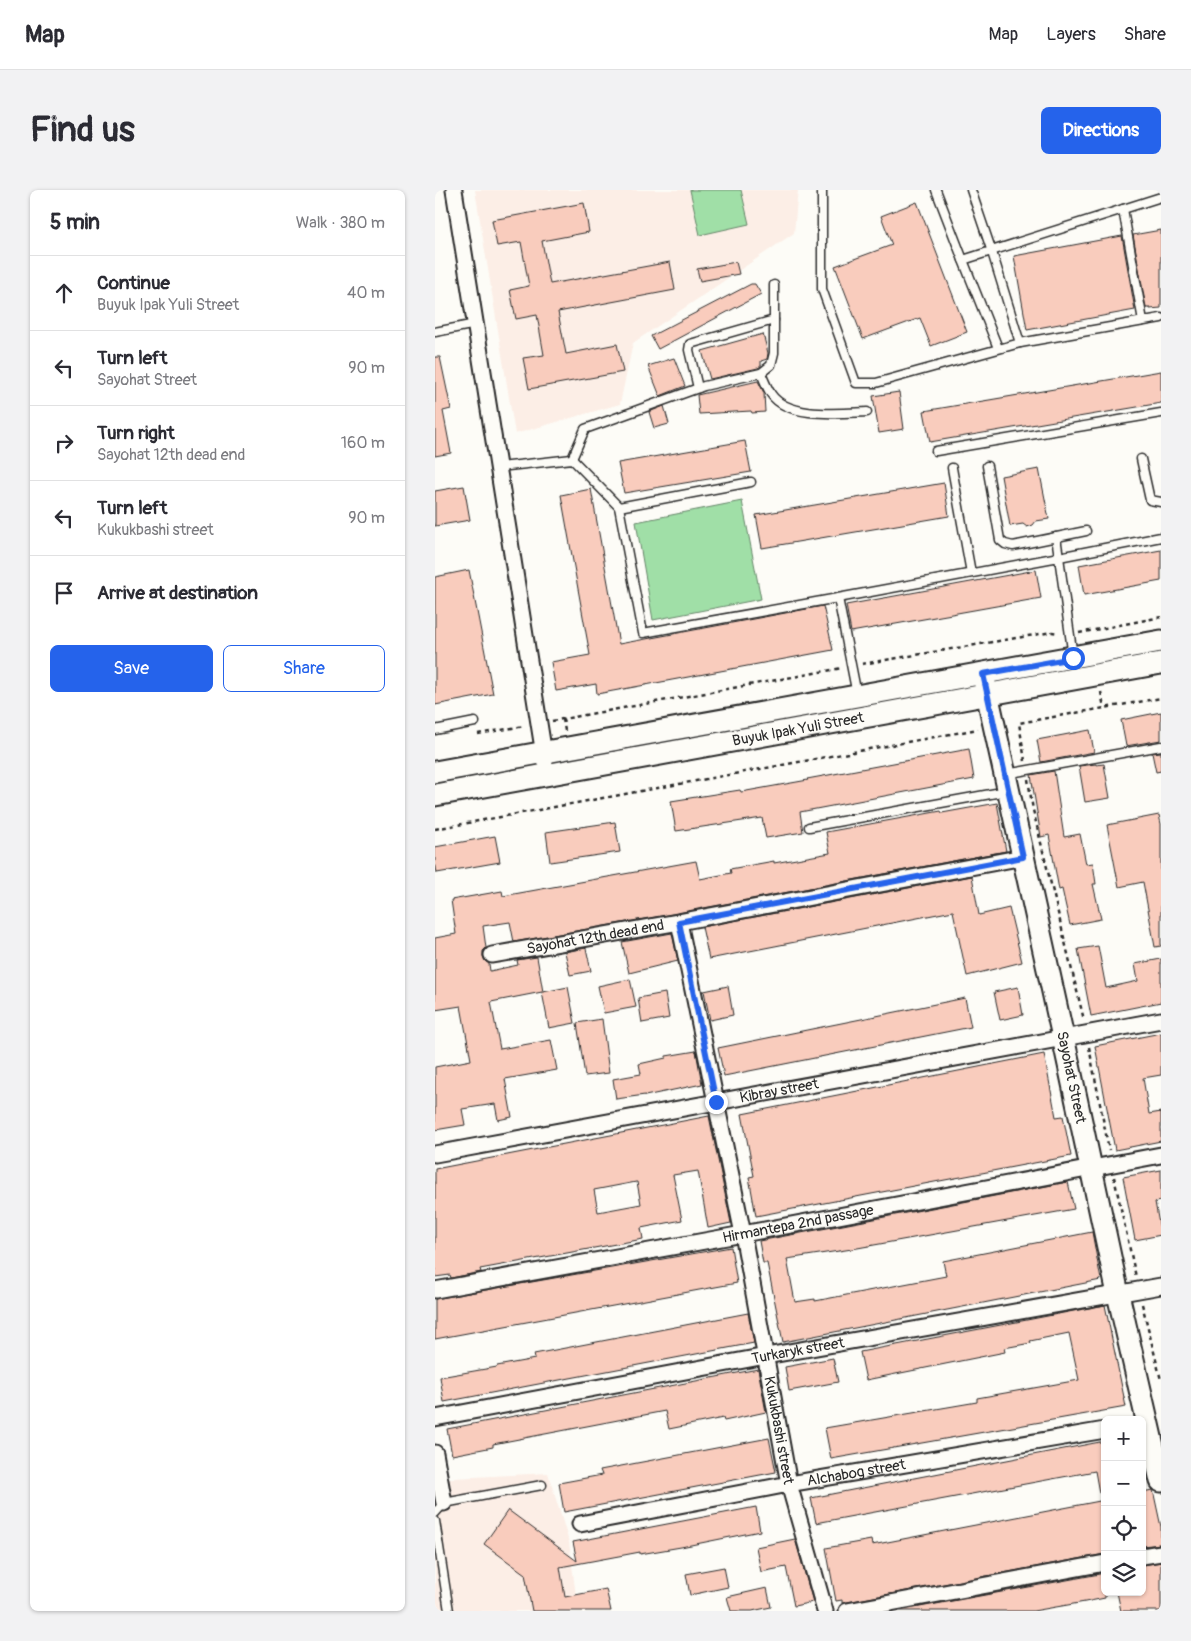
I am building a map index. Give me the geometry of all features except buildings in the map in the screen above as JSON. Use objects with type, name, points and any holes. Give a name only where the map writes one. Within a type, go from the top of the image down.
[{"type":"main road","name":"Buyuk Ipak Yuli Street","points":[[435,772],[1161,642]]},
{"type":"main road","name":"Buyuk Ipak Yuli Street","points":[[435,795],[1161,663]]},
{"type":"main road","name":"Sayohat Street","points":[[983,674],[1063,1037],[1101,1166],[1118,1294],[1150,1423],[1161,1481]]},
{"type":"street","points":[[454,190],[547,775]]},
{"type":"street","name":"Sayohat 12th dead end","points":[[492,955],[1023,857]]},
{"type":"street","name":"Kukukbashi street","points":[[679,922],[743,1234],[789,1484],[825,1611]]},
{"type":"street","points":[[1063,1037],[1161,1020]]},
{"type":"street","name":"Kibray street","points":[[435,1154],[1063,1037]]},
{"type":"street","name":"Hirmantepa 2nd passage","points":[[435,1290],[1161,1155]]},
{"type":"street","name":"Turkaryk street","points":[[435,1418],[766,1356],[1161,1286]]},
{"type":"street","name":"Alchabog street","points":[[580,1524],[789,1484],[1101,1431]]},
{"type":"street","points":[[435,1453],[439,1508]]},
{"type":"street","points":[[1146,1555],[1161,1553]]},
{"type":"street","points":[[847,1611],[1101,1564]]},
{"type":"lane","points":[[822,190],[821,289],[856,383],[876,383],[1020,343],[1161,318]]},
{"type":"lane","points":[[937,190],[998,348]]},
{"type":"lane","points":[[971,190],[993,252],[1020,343]]},
{"type":"lane","points":[[963,260],[1161,197]]},
{"type":"lane","points":[[1123,209],[1143,321]]},
{"type":"lane","points":[[572,460],[585,429],[698,388],[761,373],[771,365],[774,353],[774,285]]},
{"type":"lane","points":[[698,388],[689,350],[690,344],[774,320]]},
{"type":"lane","points":[[435,332],[476,324]]},
{"type":"lane","points":[[761,373],[771,395],[784,406],[804,411],[867,412]]},
{"type":"lane","points":[[936,451],[1161,413]]},
{"type":"lane","points":[[1141,459],[1150,500],[1161,502]]},
{"type":"lane","points":[[499,467],[572,460]]},
{"type":"lane","points":[[572,460],[619,507],[643,633],[971,574],[1161,537]]},
{"type":"lane","points":[[987,466],[1000,540],[1005,544],[1013,546],[1086,531]]},
{"type":"lane","points":[[952,468],[971,574]]},
{"type":"lane","points":[[619,507],[751,482]]},
{"type":"lane","points":[[1055,537],[1071,634],[1073,658]]},
{"type":"lane","points":[[838,598],[857,697]]},
{"type":"lane","points":[[435,730],[475,722]]},
{"type":"lane","points":[[809,827],[1007,782],[1027,771],[1161,746]]},
{"type":"lane","points":[[439,1508],[542,1485]]},
{"type":"lane","points":[[435,1521],[449,1611]]},
{"type":"path","points":[[473,734],[851,666],[1053,632],[1071,634],[1161,617]]},
{"type":"path","points":[[1101,691],[1104,708]]},
{"type":"path","points":[[1161,698],[1019,723],[1033,810],[1087,1033],[1101,1166],[1139,1291],[1161,1380]]},
{"type":"path","points":[[563,719],[565,731]]},
{"type":"path","points":[[435,829],[995,726]]},
{"type":"shaded area","points":[[475,190],[798,190],[794,233],[633,343],[620,404],[515,434]]},
{"type":"shaded area","points":[[548,1473],[569,1542],[578,1611],[435,1611],[435,1479]]},
{"type":"green space","points":[[690,190],[741,190],[749,224],[700,235]]},
{"type":"green space","points":[[742,501],[761,599],[653,620],[636,522]]},
{"type":"route","points":[[716,1102],[679,922],[1023,857],[983,674],[1073,658]]}]
